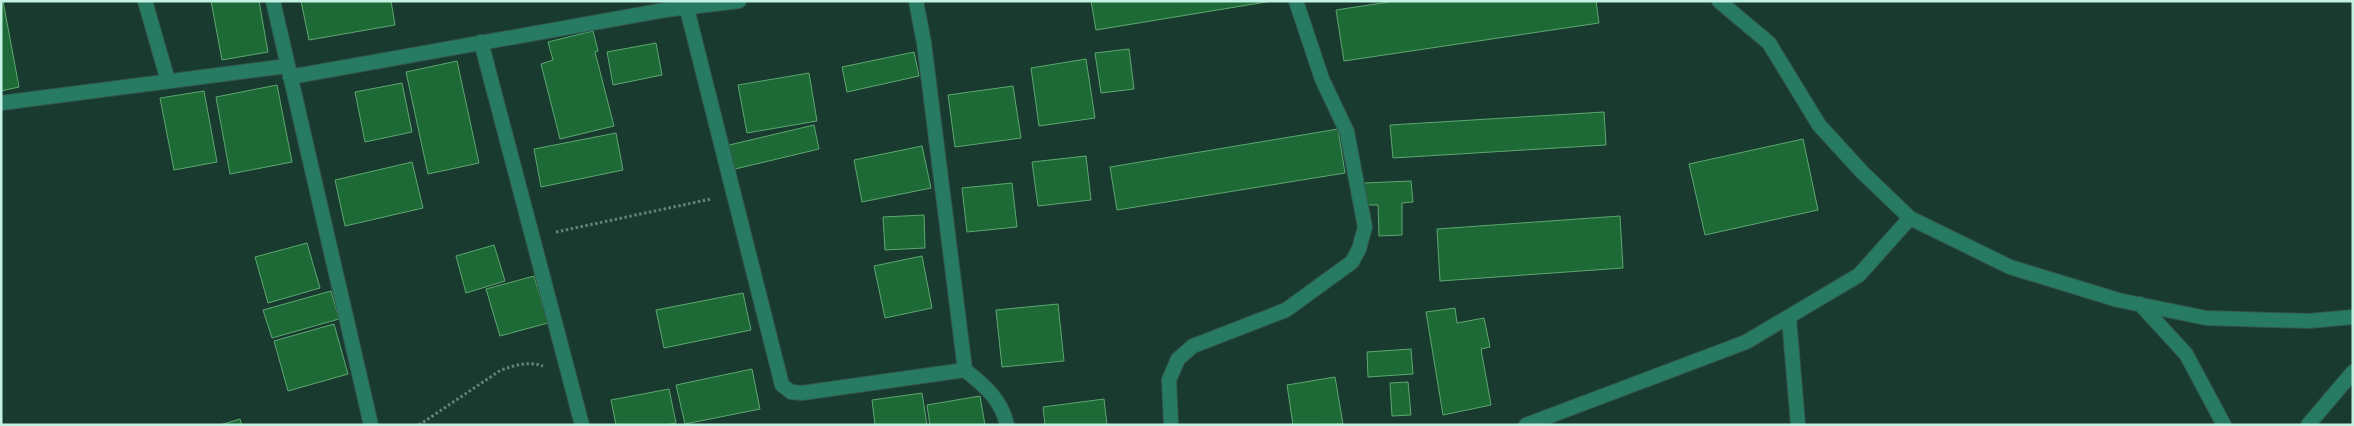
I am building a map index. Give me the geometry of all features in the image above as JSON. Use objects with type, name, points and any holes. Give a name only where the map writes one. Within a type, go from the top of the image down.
[{"type":"street","points":[[145,1],[168,81]]},
{"type":"street","points":[[273,1],[371,425]]},
{"type":"street","points":[[1,103],[168,81],[288,71],[481,42],[665,10],[687,9],[739,1]]},
{"type":"street","points":[[916,1],[924,42],[965,370],[998,399],[1007,425]]},
{"type":"street","points":[[1171,425],[1169,380],[1178,360],[1193,346],[1286,310],[1352,262],[1360,249],[1365,227],[1347,132],[1322,79],[1296,1]]},
{"type":"street","points":[[1719,1],[1769,42],[1819,125],[1862,172],[1910,218],[2010,267],[2118,300],[2206,318],[2308,321],[2353,317]]},
{"type":"street","points":[[687,9],[782,385],[790,392],[838,389],[965,370]]},
{"type":"street","points":[[481,42],[582,425]]},
{"type":"street","points":[[1526,425],[1746,342],[1859,275],[1910,218]]},
{"type":"street","points":[[2140,304],[2186,354],[2224,425]]},
{"type":"street","points":[[1789,318],[1798,425]]},
{"type":"street","points":[[2308,425],[2353,372]]},
{"type":"path","points":[[533,236],[734,194]]},
{"type":"path","points":[[419,425],[502,370],[517,364],[534,363],[569,374]]},
{"type":"building","points":[[1,1],[3,1],[19,87],[1,91]]},
{"type":"building","points":[[211,1],[259,1],[268,52],[222,60]]},
{"type":"building","points":[[301,1],[391,1],[395,25],[309,40]]},
{"type":"building","points":[[1091,1],[1272,1],[1096,30]]},
{"type":"building","points":[[1395,1],[1596,1],[1599,23],[1344,61],[1336,10]]},
{"type":"building","points":[[593,31],[598,51],[595,52],[614,126],[560,139],[541,64],[553,60],[548,42]]},
{"type":"building","points":[[656,43],[662,75],[613,85],[607,52]]},
{"type":"building","points":[[1129,49],[1134,89],[1101,93],[1095,53]]},
{"type":"building","points":[[914,52],[919,76],[847,92],[842,67]]},
{"type":"building","points":[[1086,59],[1095,118],[1039,126],[1031,68]]},
{"type":"building","points":[[457,61],[479,163],[428,174],[406,72]]},
{"type":"building","points":[[809,73],[817,121],[747,133],[738,85]]},
{"type":"building","points":[[402,83],[412,132],[365,142],[355,92]]},
{"type":"building","points":[[277,85],[292,162],[230,174],[216,97]]},
{"type":"building","points":[[1013,86],[1021,138],[955,147],[948,95]]},
{"type":"building","points":[[204,91],[217,162],[174,170],[160,98]]},
{"type":"building","points":[[1604,112],[1606,145],[1393,158],[1390,125]]},
{"type":"building","points":[[814,125],[819,149],[731,170],[725,146]]},
{"type":"building","points":[[1338,129],[1345,173],[1117,210],[1110,167]]},
{"type":"building","points":[[616,133],[623,170],[541,187],[534,149]]},
{"type":"building","points":[[1803,139],[1818,210],[1705,235],[1689,164]]},
{"type":"building","points":[[922,146],[931,188],[862,202],[854,160]]},
{"type":"building","points":[[1086,156],[1091,200],[1038,206],[1032,162]]},
{"type":"building","points":[[412,162],[423,208],[345,226],[335,180]]},
{"type":"building","points":[[1411,181],[1413,202],[1402,203],[1402,235],[1379,236],[1378,205],[1366,205],[1364,183]]},
{"type":"building","points":[[1012,183],[1017,227],[967,232],[962,188]]},
{"type":"building","points":[[924,215],[925,248],[885,250],[883,217]]},
{"type":"building","points":[[1620,216],[1623,268],[1440,281],[1437,229]]},
{"type":"building","points":[[307,243],[320,288],[268,303],[255,257]]},
{"type":"building","points":[[494,245],[505,281],[466,293],[456,256]]},
{"type":"building","points":[[922,256],[932,308],[885,318],[874,266]]},
{"type":"building","points":[[534,276],[548,323],[500,336],[486,289]]},
{"type":"building","points":[[331,291],[339,319],[272,338],[263,310]]},
{"type":"building","points":[[743,293],[751,330],[664,348],[656,310]]},
{"type":"building","points":[[1058,304],[1064,361],[1002,367],[996,310]]},
{"type":"building","points":[[1455,308],[1457,323],[1484,318],[1490,347],[1481,349],[1491,405],[1443,415],[1426,312]]},
{"type":"building","points":[[334,324],[348,374],[288,391],[274,341]]},
{"type":"building","points":[[1411,349],[1413,374],[1368,377],[1367,352]]},
{"type":"building","points":[[752,369],[760,409],[685,424],[676,385]]},
{"type":"building","points":[[1335,377],[1343,424],[1293,425],[1287,385]]},
{"type":"building","points":[[1408,382],[1411,415],[1392,416],[1390,383]]},
{"type":"building","points":[[669,389],[676,423],[665,425],[616,425],[611,400]]},
{"type":"building","points":[[922,393],[927,425],[875,425],[872,400]]},
{"type":"building","points":[[980,396],[985,425],[930,425],[927,405]]},
{"type":"building","points":[[1104,399],[1107,425],[1045,425],[1043,407]]},
{"type":"building","points":[[240,419],[242,425],[220,425]]}]
